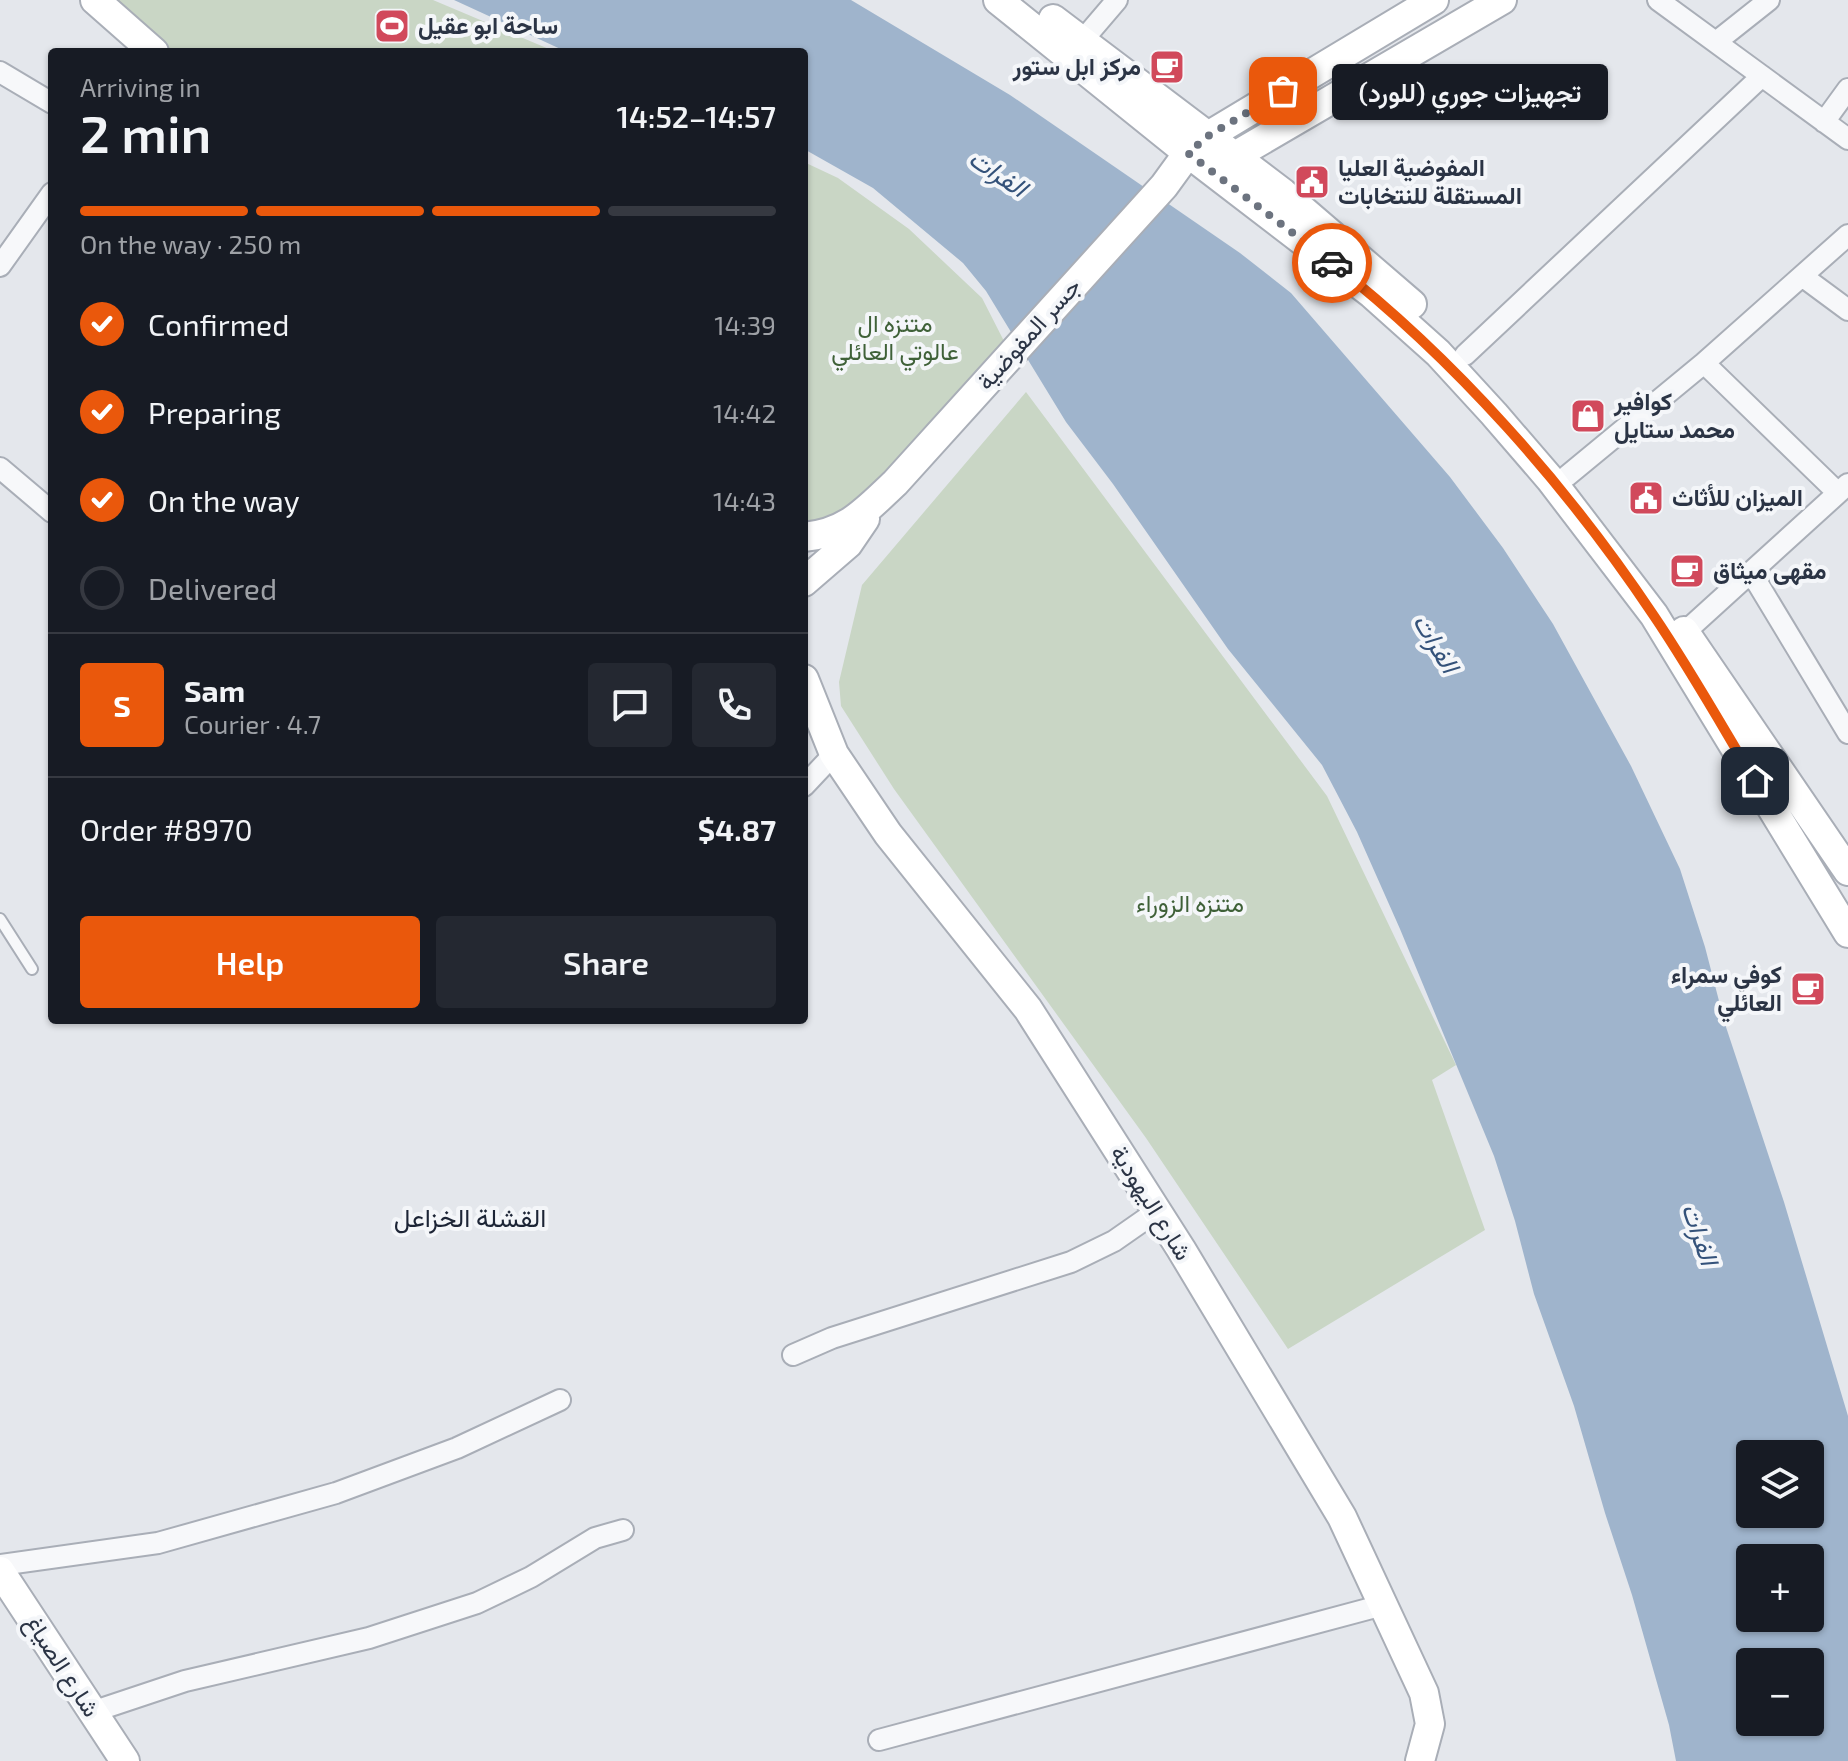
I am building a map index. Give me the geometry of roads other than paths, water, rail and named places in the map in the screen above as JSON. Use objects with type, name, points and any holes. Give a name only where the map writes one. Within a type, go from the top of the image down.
[{"type":"street","points":[[74,0],[124,48]]},
{"type":"street","points":[[95,0],[149,48]]},
{"type":"street","points":[[998,0],[1376,271],[1465,355],[1567,476],[1685,632],[1766,774],[1848,933]]},
{"type":"street","points":[[1028,0],[1082,41],[1438,353],[1577,512],[1766,774],[1848,871]]},
{"type":"street","points":[[1082,41],[1117,0]]},
{"type":"street","points":[[1211,154],[1434,0]]},
{"type":"street","points":[[1211,154],[1502,0]]},
{"type":"street","points":[[1658,0],[1848,139]]},
{"type":"street","points":[[1716,42],[1769,0]]},
{"type":"street","points":[[0,72],[48,101]]},
{"type":"street","points":[[1465,355],[1762,76]]},
{"type":"street","points":[[1824,122],[1848,89]]},
{"type":"street","name":"جسر المفوضية","points":[[885,492],[1164,186],[1211,154]]},
{"type":"street","points":[[0,266],[48,199]]},
{"type":"street","points":[[1567,476],[1704,363],[1848,235]]},
{"type":"street","points":[[1802,276],[1848,310]]},
{"type":"street","points":[[1685,632],[1843,489],[1704,363]]},
{"type":"street","points":[[0,468],[48,509]]},
{"type":"street","points":[[808,536],[835,531],[851,523],[885,492]]},
{"type":"street","points":[[808,579],[848,544],[885,492]]},
{"type":"street","points":[[1752,574],[1848,731]]},
{"type":"street","name":"شارع اليهودية","points":[[808,689],[834,754],[888,834],[1028,1009],[1157,1211],[1342,1517],[1424,1693],[1430,1724],[1420,1761]]},
{"type":"street","points":[[808,782],[834,754]]},
{"type":"street","points":[[793,1355],[832,1338],[1071,1262],[1114,1241],[1157,1211]]},
{"type":"street","points":[[0,1568],[158,1543],[336,1493],[457,1448],[560,1400]]},
{"type":"street","points":[[92,1712],[185,1681],[369,1638],[477,1603],[531,1577],[595,1538],[623,1530]]},
{"type":"street","name":"شارع الصياغ","points":[[0,1568],[125,1761]]},
{"type":"street","points":[[879,1740],[1383,1605]]},
{"type":"lane","points":[[0,919],[32,969]]},
{"type":"water","name":"الفرات","points":[[454,0],[851,0],[1010,95],[1240,253],[1291,293],[1450,477],[1503,548],[1553,624],[1631,766],[1680,869],[1705,947],[1725,1024],[1784,1202],[1848,1416],[1848,1761],[1676,1761],[1669,1725],[1632,1595],[1574,1406],[1534,1294],[1494,1156],[1357,832],[1322,765],[1228,649],[1066,422],[986,291],[963,263],[873,188],[808,151],[808,48],[558,48]]},
{"type":"place","name":"ساحة ابو عقيل","points":[[392,26]]},
{"type":"place","name":"مركز ابل ستور","points":[[1167,67]]},
{"type":"place","name":"تجهيزات جوري (للورد)","points":[[1283,91]]},
{"type":"place","name":"المفوضية العليا المستقلة للنتخابات","points":[[1312,182]]},
{"type":"place","name":"كوافير محمد ستايل","points":[[1588,416]]},
{"type":"place","name":"الميزان للأثاث","points":[[1646,498]]},
{"type":"place","name":"مقهى ميثاق","points":[[1687,571]]},
{"type":"place","name":"كوفي سمراء العائلي","points":[[1808,989]]},
{"type":"district","name":"القشلة الخزاعل","points":[[470,1218]]},
{"type":"park label","name":"متنزه ال عالوتي العائلي","points":[[895,338]]},
{"type":"park label","name":"متنزه الزوراء","points":[[1190,904]]}]
